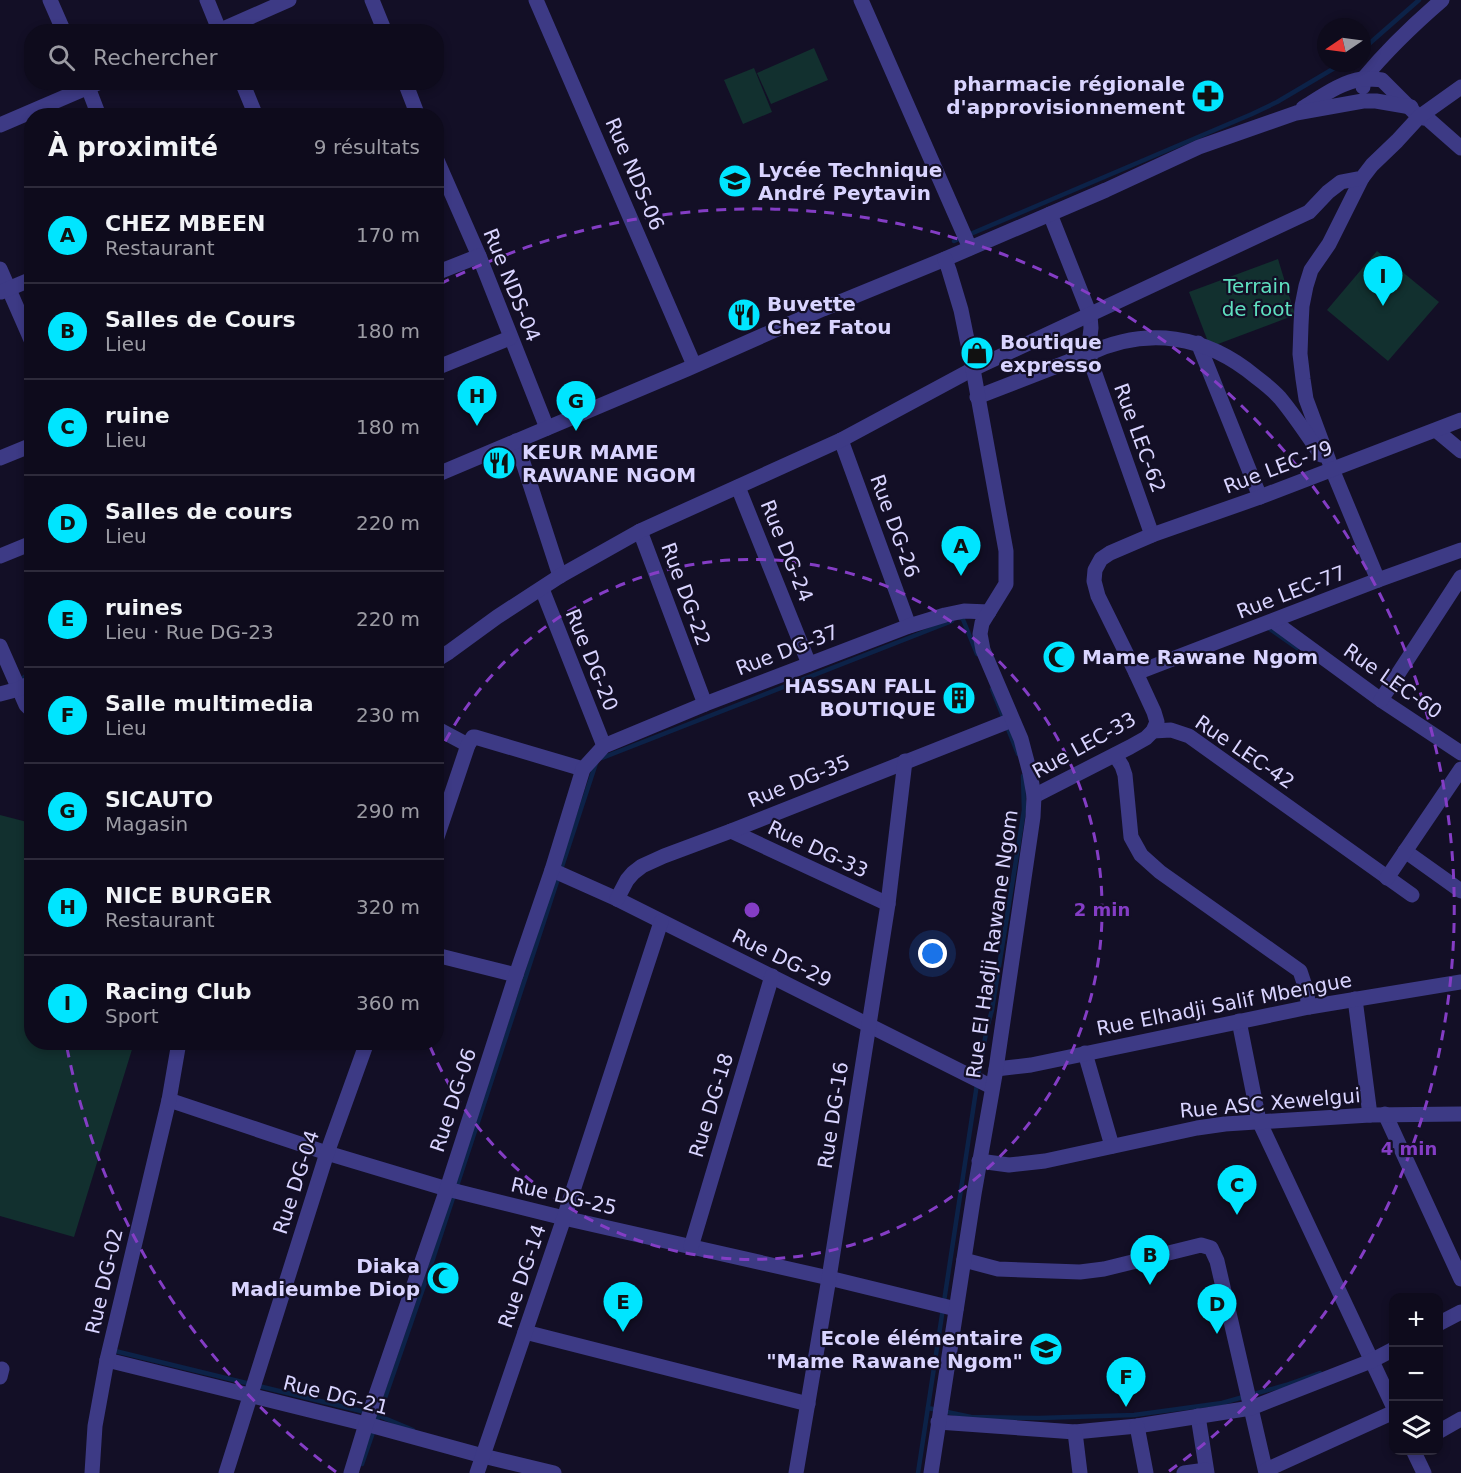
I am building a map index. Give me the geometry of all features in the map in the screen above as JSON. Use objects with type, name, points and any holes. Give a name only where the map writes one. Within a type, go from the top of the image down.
[{"type":"street","points":[[50,0],[60,24]]},
{"type":"street","points":[[207,0],[216,24]]},
{"type":"street","points":[[234,24],[289,0]]},
{"type":"street","points":[[372,0],[382,24]]},
{"type":"street","name":"Rue NDS-06","points":[[536,0],[694,365]]},
{"type":"street","points":[[861,0],[970,248]]},
{"type":"street","points":[[1363,79],[1413,25],[1442,0]]},
{"type":"street","points":[[1370,101],[1382,80],[1389,49]]},
{"type":"street","points":[[1363,79],[1370,101]]},
{"type":"street","points":[[1296,113],[1327,93],[1363,79],[1382,80],[1415,112]]},
{"type":"street","points":[[1378,580],[1306,399],[1300,354],[1302,306],[1311,270],[1329,244],[1362,178],[1397,141],[1415,112],[1461,87]]},
{"type":"street","points":[[38,108],[78,90]]},
{"type":"street","points":[[92,90],[97,108]]},
{"type":"street","points":[[245,90],[253,108]]},
{"type":"street","points":[[407,90],[412,108]]},
{"type":"street","points":[[444,472],[1050,214],[1199,147],[1296,113],[1370,101],[1415,112],[1428,119],[1461,148]]},
{"type":"street","points":[[0,125],[24,114]]},
{"type":"street","name":"Rue NDS-04","points":[[444,176],[479,256],[547,429]]},
{"type":"street","points":[[444,655],[560,576],[640,531],[841,440],[973,369],[1309,212],[1341,182],[1362,178]]},
{"type":"street","points":[[1050,214],[1090,315],[1088,354]]},
{"type":"street","points":[[444,270],[479,256]]},
{"type":"street","name":"Rue El Hadji Rawane Ngom","points":[[931,1473],[979,1161],[996,1069],[1033,817],[1034,796],[1021,739],[983,650],[980,634],[982,623],[1006,584],[1006,551],[961,310],[945,259]]},
{"type":"street","points":[[0,269],[4,290],[24,327]]},
{"type":"street","points":[[4,290],[24,282]]},
{"type":"street","points":[[444,365],[510,338]]},
{"type":"street","points":[[977,397],[1104,347],[1141,338],[1178,339],[1198,344],[1235,361],[1250,371],[1280,398],[1332,469]]},
{"type":"street","points":[[1198,344],[1260,497]]},
{"type":"street","name":"Rue LEC-62","points":[[1088,354],[1152,536]]},
{"type":"street","name":"Rue LEC-79","points":[[1136,673],[1098,596],[1094,581],[1095,570],[1101,559],[1152,536],[1437,431],[1461,420]]},
{"type":"street","points":[[1437,431],[1461,451]]},
{"type":"street","name":"Rue DG-26","points":[[841,440],[909,626]]},
{"type":"street","points":[[516,441],[560,576]]},
{"type":"street","points":[[0,458],[24,448]]},
{"type":"street","name":"Rue DG-24","points":[[738,487],[809,664]]},
{"type":"street","name":"Rue DG-22","points":[[640,531],[705,704]]},
{"type":"street","points":[[0,556],[24,546]]},
{"type":"street","name":"Rue LEC-77","points":[[1136,673],[1461,550]]},
{"type":"street","points":[[1381,700],[1461,577]]},
{"type":"street","name":"Rue DG-20","points":[[542,589],[604,746]]},
{"type":"street","name":"Rue DG-37","points":[[604,746],[705,704],[909,626],[964,611],[989,612]]},
{"type":"street","name":"Rue LEC-60","points":[[1273,621],[1381,700],[1461,753]]},
{"type":"street","points":[[0,646],[12,692],[24,703]]},
{"type":"street","points":[[1136,673],[1154,711],[1157,722],[1153,731]]},
{"type":"street","name":"Rue DG-35","points":[[617,899],[633,873],[642,866],[664,856],[1012,720]]},
{"type":"street","name":"Rue LEC-42","points":[[1153,731],[1171,730],[1190,736],[1412,894]]},
{"type":"street","points":[[444,731],[472,741],[583,770]]},
{"type":"street","name":"Rue LEC-33","points":[[1034,796],[1115,755],[1146,738],[1153,731]]},
{"type":"street","points":[[444,818],[472,741]]},
{"type":"street","name":"Rue DG-06","points":[[351,1473],[447,1189],[583,770],[604,746]]},
{"type":"street","points":[[1115,755],[1125,776],[1131,837],[1141,855],[1160,872],[1300,971],[1306,988],[1309,1008]]},
{"type":"street","name":"Rue DG-16","points":[[796,1473],[888,904],[905,761]]},
{"type":"street","points":[[1387,878],[1461,769]]},
{"type":"street","name":"Rue DG-33","points":[[731,831],[888,904]]},
{"type":"street","points":[[1405,851],[1461,891]]},
{"type":"street","name":"Rue DG-29","points":[[552,870],[617,899],[992,1087]]},
{"type":"street","name":"Rue DG-14","points":[[477,1473],[661,922]]},
{"type":"street","points":[[444,957],[516,975]]},
{"type":"street","name":"Rue DG-18","points":[[691,1247],[772,976]]},
{"type":"street","name":"Rue Elhadji Salif Mbengue","points":[[996,1069],[1031,1065],[1355,999],[1461,982]]},
{"type":"street","points":[[1355,999],[1377,1114],[1461,1279]]},
{"type":"street","points":[[1239,1021],[1259,1121],[1390,1401]]},
{"type":"street","name":"Rue DG-02","points":[[92,1473],[95,1426],[107,1360],[169,1100],[178,1050]]},
{"type":"street","name":"Rue DG-04","points":[[226,1473],[327,1153],[364,1050]]},
{"type":"street","points":[[1085,1053],[1112,1146]]},
{"type":"street","name":"Rue DG-25","points":[[169,1100],[327,1153],[447,1189],[957,1309]]},
{"type":"street","name":"Rue ASC Xewelgui","points":[[979,1161],[1009,1165],[1027,1164],[1197,1128],[1259,1121],[1377,1114],[1461,1114]]},
{"type":"street","points":[[964,1260],[998,1269],[1080,1272],[1104,1269],[1201,1245],[1211,1248],[1217,1261],[1266,1472],[1389,1412]]},
{"type":"street","points":[[1443,1321],[1461,1312]]},
{"type":"street","points":[[525,1332],[808,1404]]},
{"type":"street","points":[[938,1422],[1075,1432],[1137,1426],[1251,1408],[1371,1361],[1389,1352]]},
{"type":"street","name":"Rue DG-21","points":[[107,1360],[554,1473]]},
{"type":"street","points":[[1184,1473],[1207,1472],[1198,1416]]},
{"type":"street","points":[[1443,1429],[1461,1419]]},
{"type":"street","points":[[1137,1426],[1146,1473]]},
{"type":"street","points":[[1075,1432],[1080,1473]]},
{"type":"street","points":[[1415,1455],[1424,1473]]},
{"type":"green space","points":[[814,48],[828,80],[771,104],[757,73]]},
{"type":"green space","points":[[754,68],[772,112],[743,124],[724,80]]},
{"type":"green space","points":[[1377,251],[1439,302],[1388,361],[1327,310]]},
{"type":"green space","name":"Terrain de foot","points":[[1278,259],[1295,315],[1210,347],[1189,292]]},
{"type":"green space","points":[[0,815],[24,821],[24,1050],[132,1050],[74,1237],[0,1216]]},
{"type":"waterway","points":[[1371,42],[1419,0]]},
{"type":"waterway","points":[[954,241],[1252,114],[1328,72]]},
{"type":"waterway","points":[[960,618],[962,617],[977,654]]},
{"type":"waterway","points":[[602,758],[952,621]]},
{"type":"waterway","points":[[1267,627],[1297,648]]},
{"type":"waterway","points":[[992,689],[1018,754]]},
{"type":"waterway","points":[[362,1464],[427,1277],[596,763]]},
{"type":"waterway","points":[[978,1076],[992,1010],[1024,810],[1023,776]]},
{"type":"waterway","points":[[918,1473],[977,1084]]},
{"type":"waterway","points":[[111,1350],[369,1413]]},
{"type":"waterway","points":[[928,1408],[971,1417],[1039,1418],[1134,1415],[1222,1403],[1320,1373]]},
{"type":"waterway","points":[[377,1415],[413,1430]]},
{"type":"place","name":"pharmacie régionale d'approvisionnement","points":[[1208,96]]},
{"type":"place","name":"Lycée Technique André Peytavin","points":[[735,181]]},
{"type":"place","name":"Racing Club","points":[[1383,306]]},
{"type":"place","name":"Buvette Chez Fatou","points":[[744,315]]},
{"type":"place","name":"Boutique expresso","points":[[977,353]]},
{"type":"place","name":"NICE BURGER","points":[[477,426]]},
{"type":"place","name":"SICAUTO","points":[[576,431]]},
{"type":"place","name":"KEUR MAME RAWANE NGOM","points":[[499,463]]},
{"type":"place","name":"CHEZ MBEEN","points":[[961,576]]},
{"type":"place","name":"Mame Rawane Ngom","points":[[1059,657]]},
{"type":"place","name":"HASSAN FALL BOUTIQUE","points":[[959,698]]},
{"type":"place","name":"ruine","points":[[1237,1215]]},
{"type":"place","name":"Diaka Madieumbe Diop","points":[[443,1278]]},
{"type":"place","name":"Salles de Cours","points":[[1150,1285]]},
{"type":"place","name":"ruines","points":[[623,1332]]},
{"type":"place","name":"Salles de cours","points":[[1217,1334]]},
{"type":"place","name":"Ecole élémentaire \"Mame Rawane Ngom\"","points":[[1046,1349]]},
{"type":"place","name":"Salle multimedia","points":[[1126,1407]]}]
